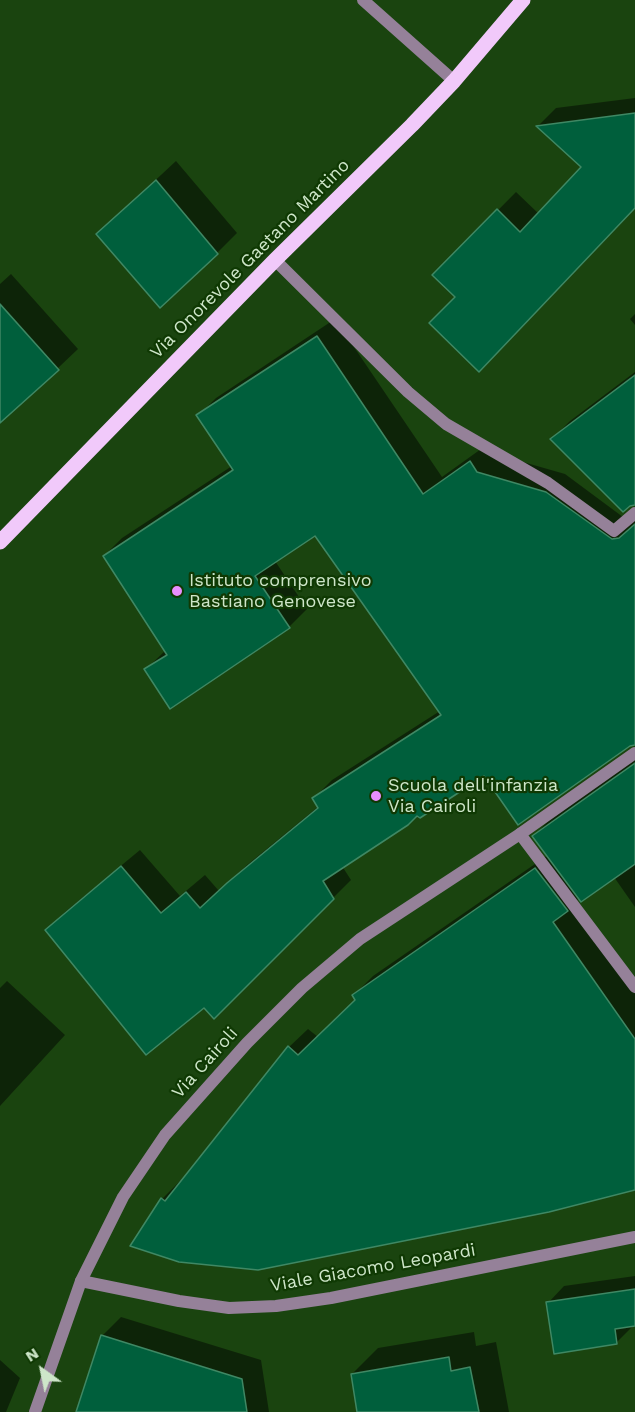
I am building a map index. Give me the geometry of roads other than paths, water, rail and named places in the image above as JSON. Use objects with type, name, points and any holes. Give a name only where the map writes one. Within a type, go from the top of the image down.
[{"type":"main road","name":"Via Onorevole Gaetano Martino","points":[[0,542],[275,260],[412,125],[454,81],[523,0]]},
{"type":"street","points":[[363,0],[454,81]]},
{"type":"street","points":[[275,260],[400,385],[446,424],[548,483],[614,531],[635,513]]},
{"type":"street","name":"Via Cairoli","points":[[34,1412],[81,1281],[123,1197],[165,1135],[247,1043],[302,988],[360,939],[520,834],[635,753]]},
{"type":"street","points":[[520,834],[635,987]]},
{"type":"street","name":"Viale Giacomo Leopardi","points":[[81,1281],[179,1301],[229,1308],[276,1305],[331,1298],[635,1236]]},
{"type":"place","name":"Istituto comprensivo Bastiano Genovese","points":[[177,591]]},
{"type":"place","name":"Scuola dell'infanzia Via Cairoli","points":[[376,796]]}]
